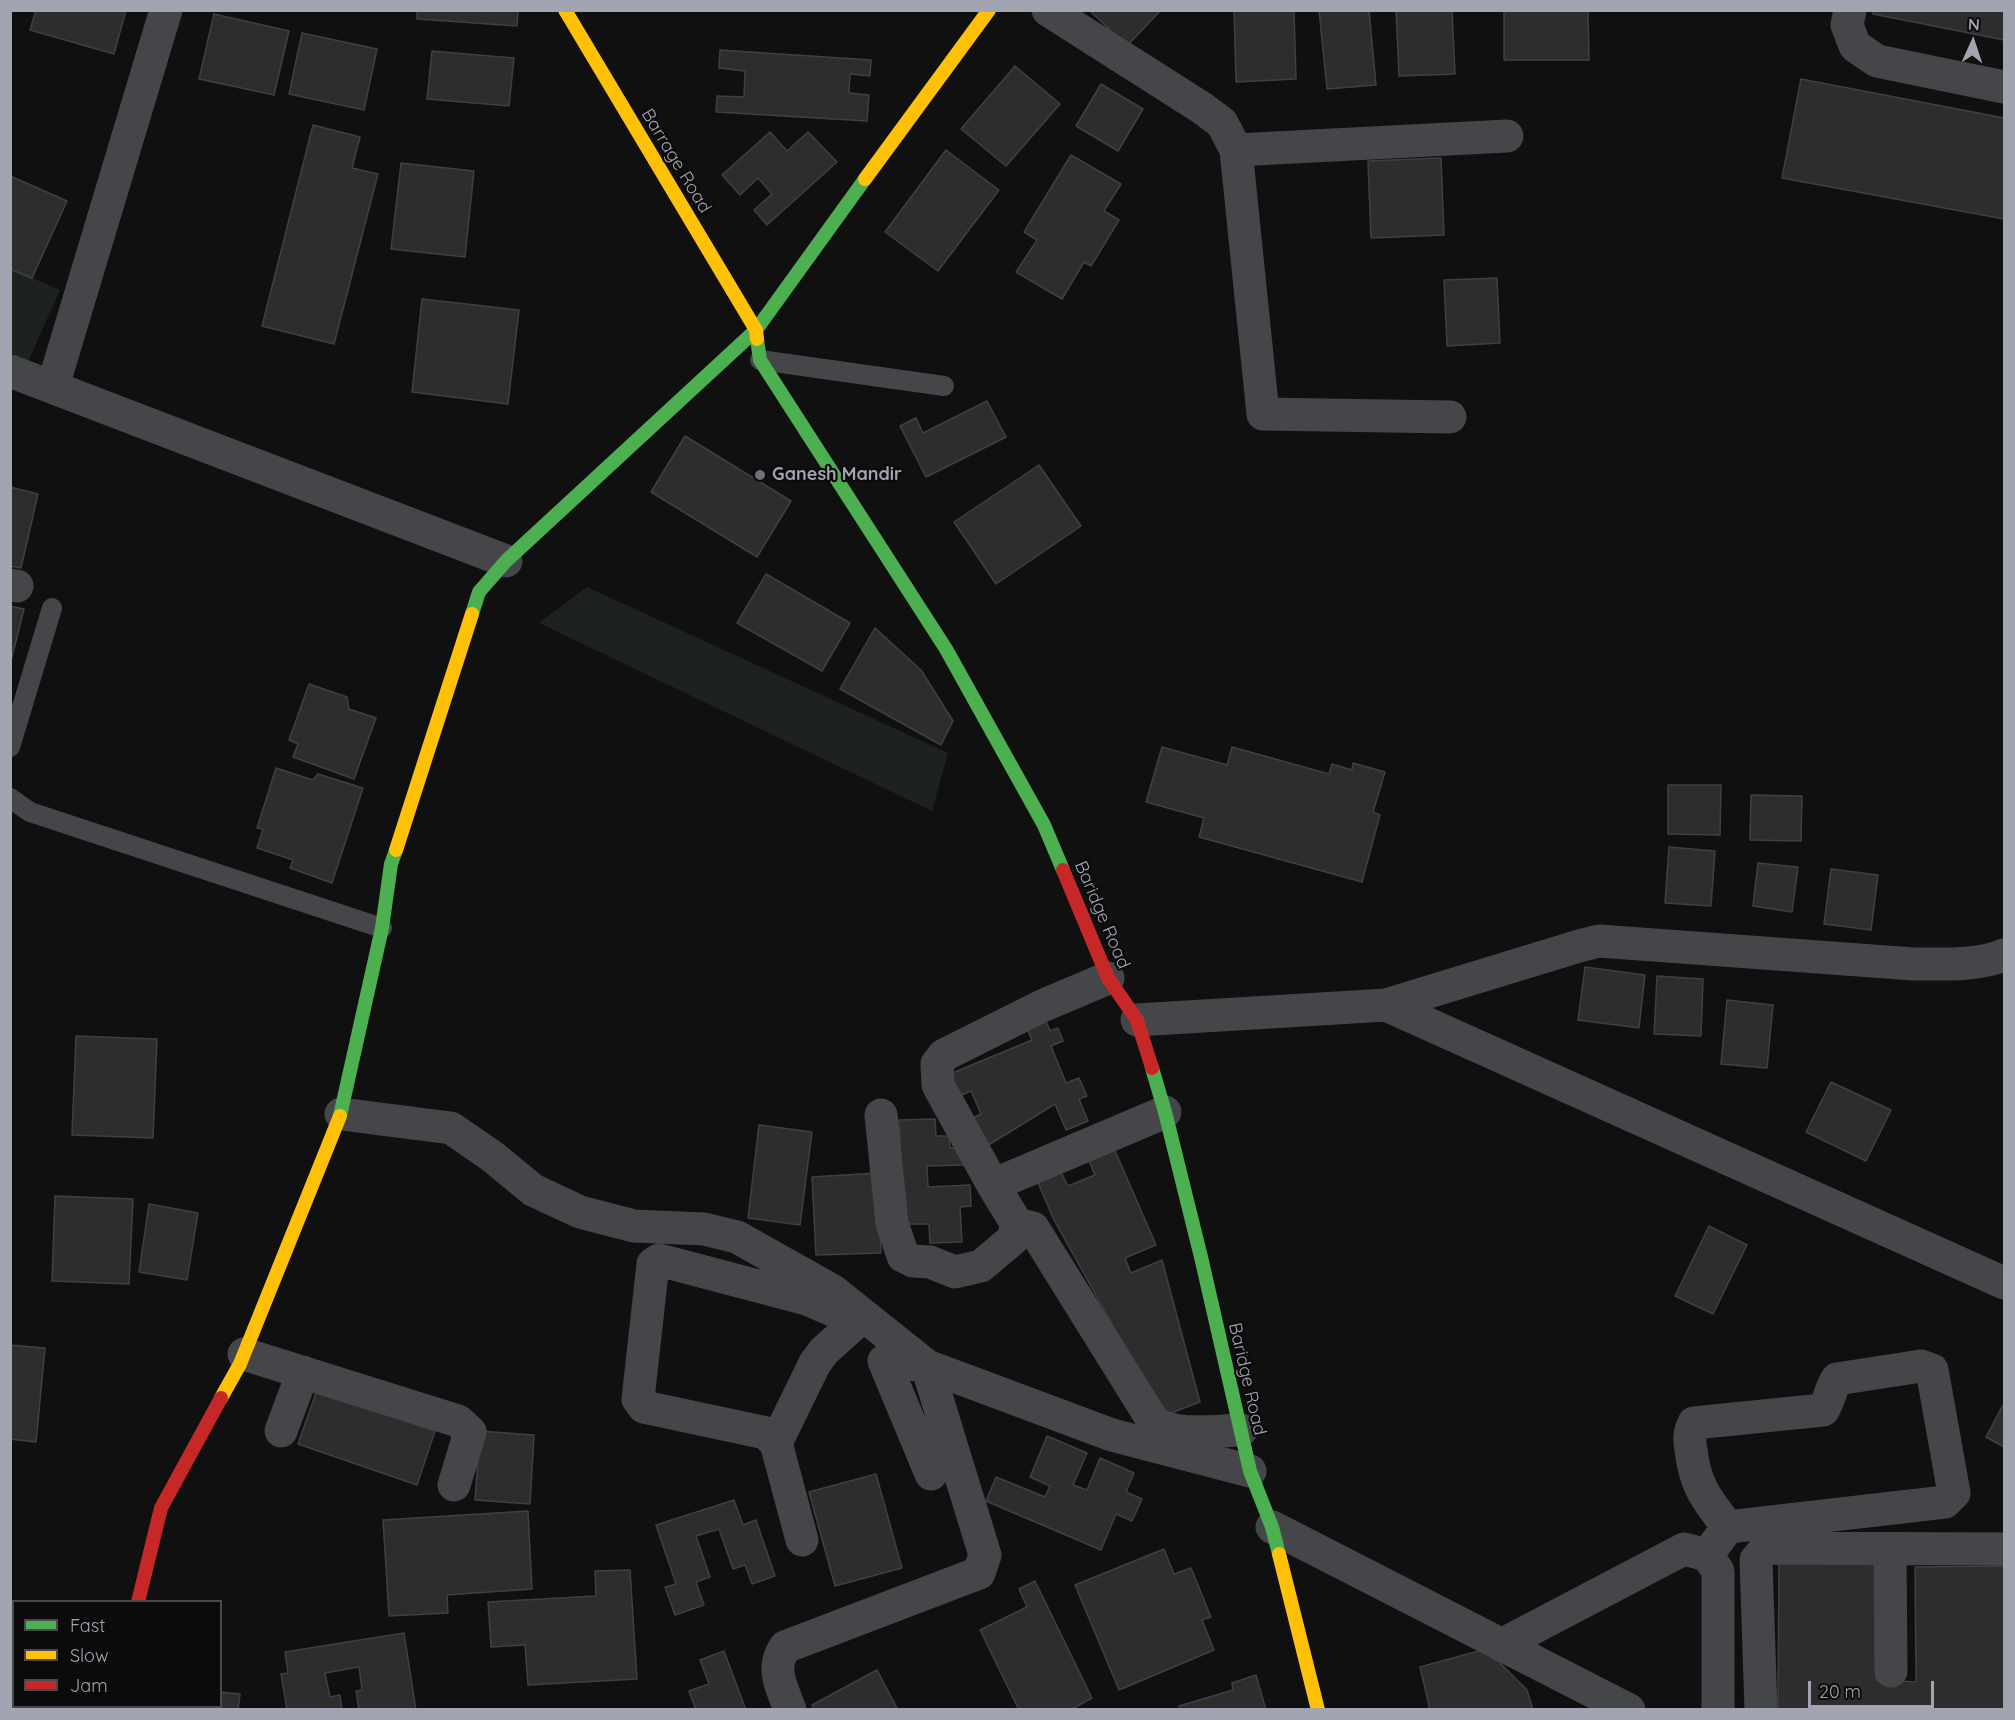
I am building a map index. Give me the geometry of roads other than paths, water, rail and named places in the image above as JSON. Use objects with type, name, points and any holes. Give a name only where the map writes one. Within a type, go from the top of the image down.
[{"type":"street","points":[[53,386],[166,10]]},
{"type":"street","name":"Barrage Road","points":[[565,10],[756,330]]},
{"type":"street","points":[[138,1600],[161,1508],[244,1354],[342,1114],[382,928],[391,864],[479,592],[506,561],[756,330],[989,10]]},
{"type":"street","points":[[1048,10],[1222,123],[1236,150],[1263,414],[1450,417]]},
{"type":"street","points":[[1850,10],[1847,25],[1855,46],[1877,61],[2004,87]]},
{"type":"street","points":[[1236,150],[1507,135]]},
{"type":"street","name":"Baridge Road","points":[[756,330],[760,360],[946,649],[1044,825],[1108,978],[1137,1020],[1165,1112],[1250,1471],[1272,1527],[1318,1710]]},
{"type":"street","points":[[10,371],[506,561]]},
{"type":"street","points":[[1137,1020],[1386,1005],[1599,941],[1914,964],[1953,964],[1994,959],[2004,955]]},
{"type":"street","points":[[1108,978],[1042,1006],[944,1055],[937,1064],[938,1085],[1017,1224],[1033,1228],[1155,1424],[1169,1430],[1181,1431],[1241,1430]]},
{"type":"street","points":[[1386,1005],[2004,1283]]},
{"type":"street","points":[[993,1185],[1165,1112]]},
{"type":"street","points":[[342,1114],[451,1128],[494,1157],[533,1190],[580,1212],[634,1226],[704,1229],[737,1237],[833,1291],[927,1366],[985,1555],[979,1573],[785,1647],[778,1658],[778,1677],[790,1710]]},
{"type":"street","points":[[881,1115],[892,1222],[903,1256],[913,1261],[930,1262],[955,1272],[981,1266],[1013,1239],[1017,1224]]},
{"type":"street","points":[[669,1263],[674,1228]]},
{"type":"street","points":[[802,1539],[776,1443],[766,1432],[645,1407],[638,1399],[653,1264],[659,1260],[807,1299],[832,1308],[870,1340],[884,1361],[932,1474]]},
{"type":"street","points":[[776,1443],[815,1363],[824,1351],[853,1325]]},
{"type":"street","points":[[244,1354],[458,1420],[470,1432],[454,1485]]},
{"type":"street","points":[[884,1361],[927,1366],[1112,1435],[1250,1471]]},
{"type":"street","points":[[1707,1555],[1728,1527],[1945,1502],[1954,1493],[1932,1370],[1921,1366],[1836,1378],[1830,1390],[1829,1401],[1823,1410],[1694,1423],[1689,1433],[1693,1472],[1705,1497],[1728,1527]]},
{"type":"street","points":[[281,1431],[303,1372]]},
{"type":"street","points":[[1272,1527],[1629,1710]]},
{"type":"street","points":[[1761,1710],[1756,1560],[1766,1548],[2004,1549]]},
{"type":"street","points":[[1501,1645],[1684,1549],[1707,1555],[1718,1571],[1718,1710]]},
{"type":"street","points":[[1890,1549],[1891,1671]]},
{"type":"lane","points":[[760,360],[944,386]]},
{"type":"lane","points":[[10,747],[52,608]]},
{"type":"lane","points":[[10,798],[30,812],[382,928]]},
{"type":"place","name":"Ganesh Mandir","points":[[760,475]]}]
